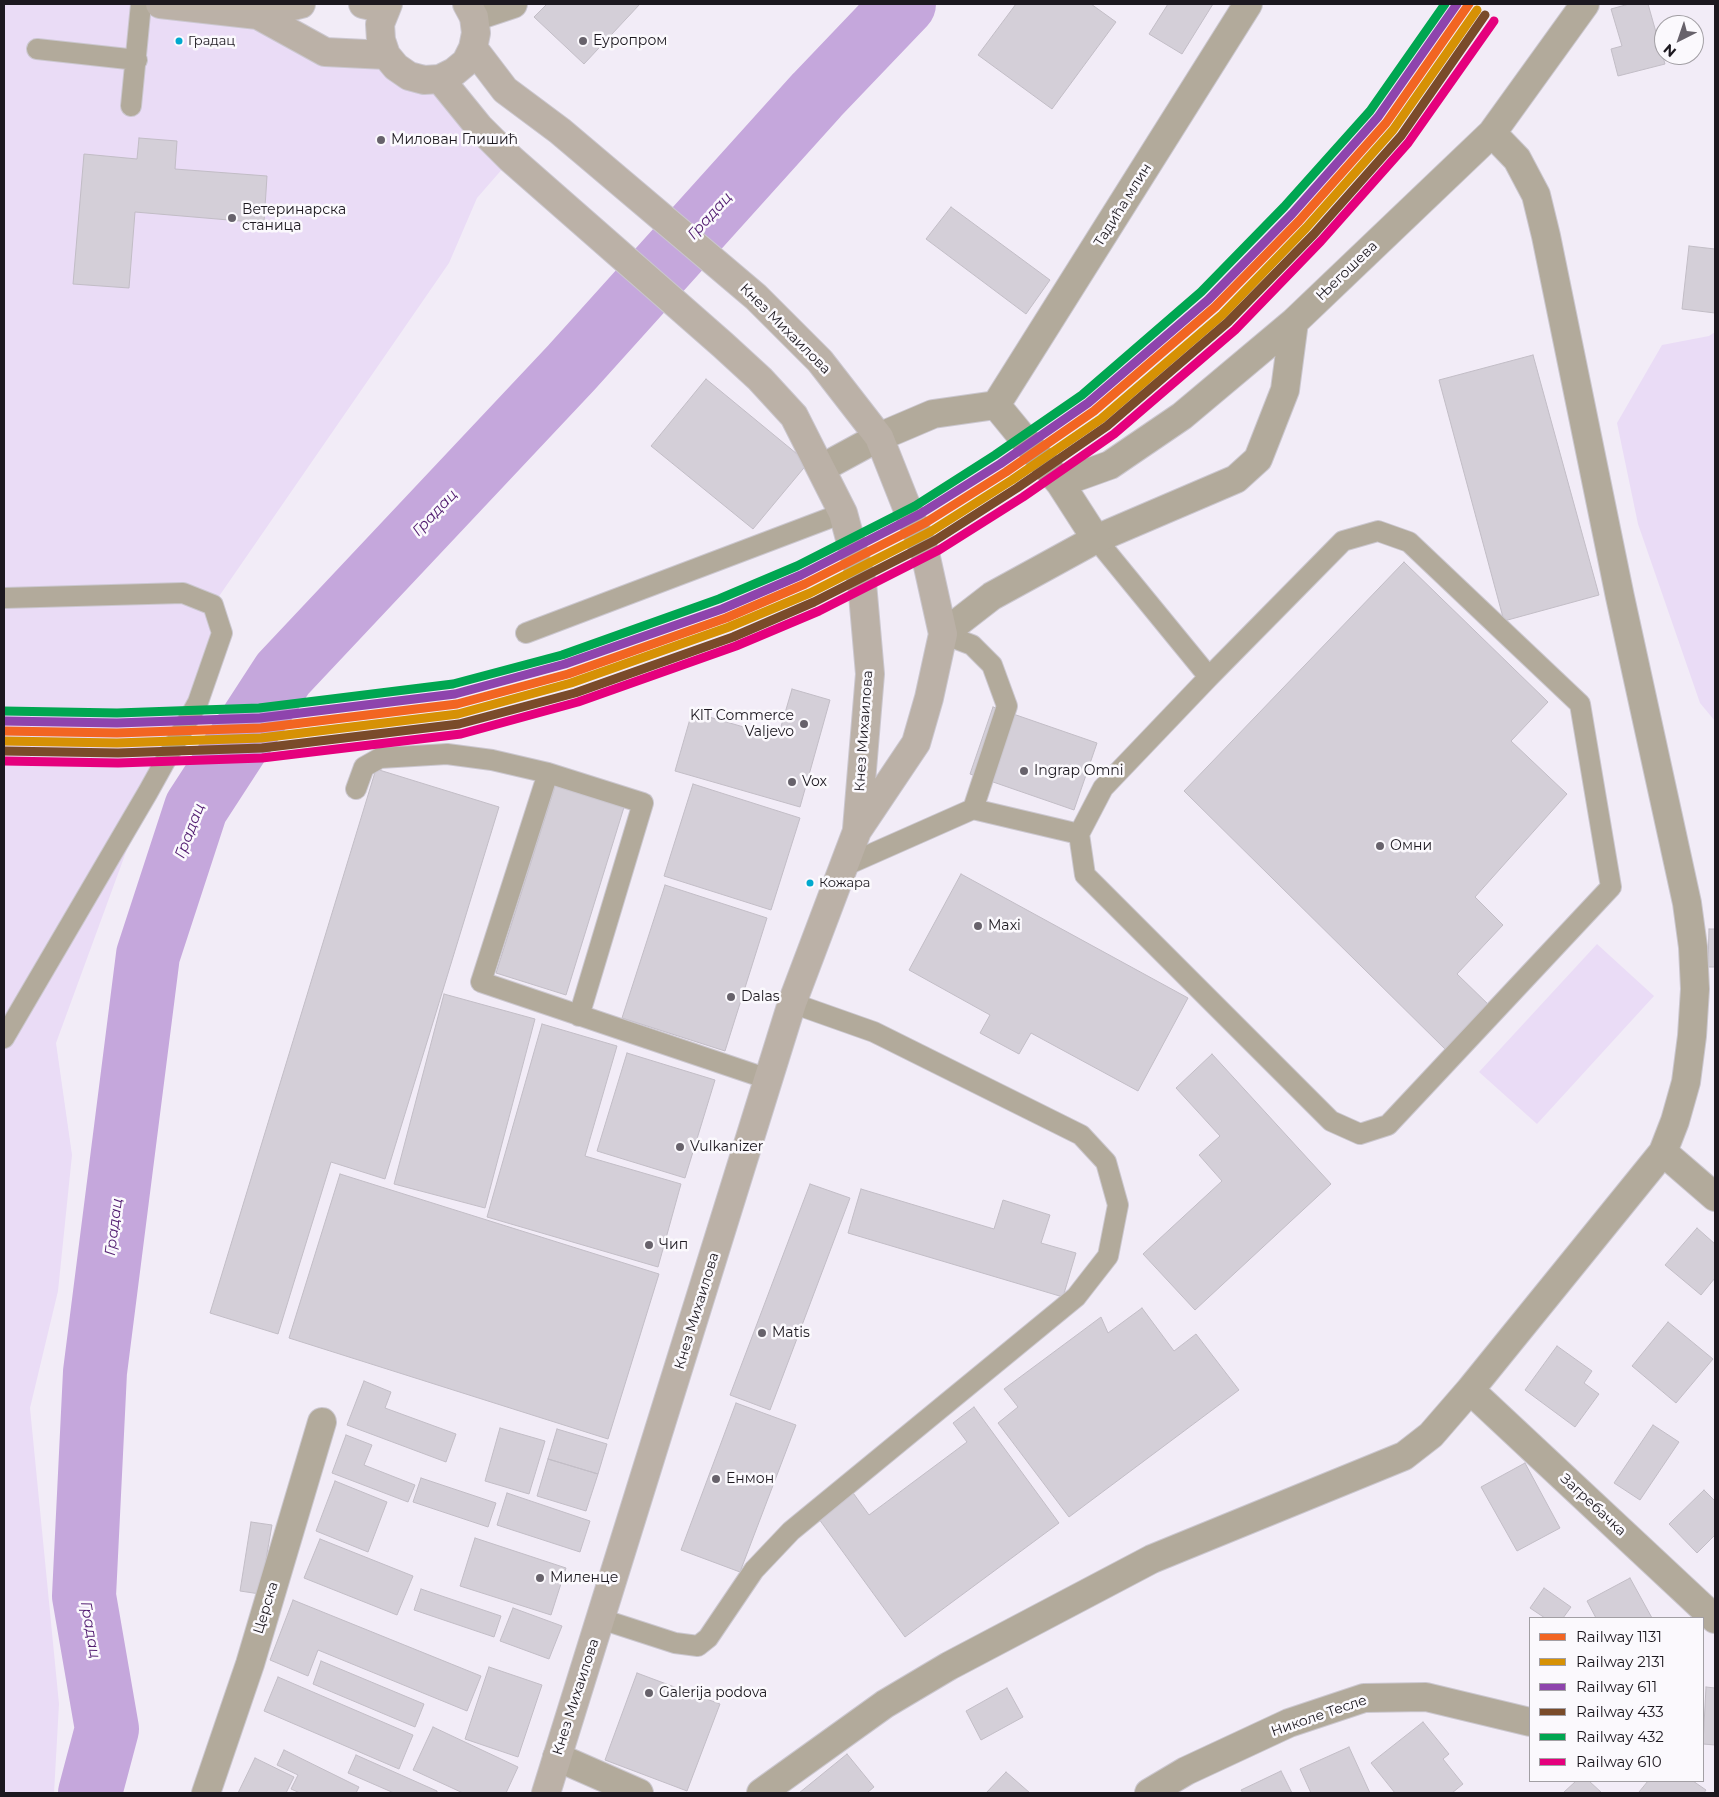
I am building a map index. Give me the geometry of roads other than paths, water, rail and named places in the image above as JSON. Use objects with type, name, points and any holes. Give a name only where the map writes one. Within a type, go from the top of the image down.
[{"type":"main road","points":[[160,4],[258,15],[301,4]]},
{"type":"main road","points":[[379,6],[380,40],[386,55],[396,67],[409,76],[424,80],[440,79],[454,72],[466,62],[474,48],[476,33],[471,10]]},
{"type":"main road","points":[[258,15],[325,52],[386,55]]},
{"type":"main road","name":"Кнез Михаилова","points":[[474,48],[505,90],[560,131],[756,297],[820,361],[879,437],[926,553],[943,634],[929,698],[916,743],[857,831],[792,1004],[546,1793]]},
{"type":"main road","name":"Кнез Михаилова","points":[[440,79],[479,127],[511,159],[723,345],[760,379],[794,416],[822,468],[843,513],[862,583],[870,674],[857,831]]},
{"type":"street","points":[[471,10],[513,4]]},
{"type":"street","name":"Тадића млин","points":[[996,405],[1248,4]]},
{"type":"street","name":"Његошева","points":[[1060,483],[1110,464],[1182,416],[1294,322],[1492,133],[1586,4]]},
{"type":"street","points":[[761,1793],[885,1704],[950,1666],[1152,1559],[1404,1456],[1430,1436],[1470,1390],[1663,1152],[1675,1122],[1686,1082],[1692,1036],[1695,989],[1693,947],[1687,903],[1620,597],[1536,195],[1517,158],[1492,133]]},
{"type":"street","points":[[943,634],[992,596],[1096,539],[1236,480],[1258,459],[1285,390],[1294,322]]},
{"type":"street","points":[[822,468],[879,437],[932,414],[996,405],[1060,483],[1096,539]]},
{"type":"street","points":[[1663,1152],[1715,1197]]},
{"type":"street","name":"Загребачка","points":[[1470,1390],[1715,1619]]},
{"type":"street","name":"Церска","points":[[206,1793],[250,1664],[322,1422]]},
{"type":"street","name":"Николе Тесле","points":[[1149,1793],[1186,1770],[1289,1723],[1364,1698],[1426,1697],[1529,1722]]},
{"type":"street","points":[[557,1757],[639,1793]]},
{"type":"lane","points":[[131,106],[141,4]]},
{"type":"lane","points":[[37,49],[137,60]]},
{"type":"lane","points":[[526,632],[843,513]]},
{"type":"lane","points":[[1378,531],[1410,542],[1580,704],[1611,887],[1388,1125],[1360,1134],[1331,1121],[1085,876],[1079,834],[1103,788],[1209,677],[1343,541],[1378,531]]},
{"type":"lane","points":[[1096,539],[1209,677]]},
{"type":"lane","points":[[4,598],[184,593],[213,605],[222,633],[198,702],[148,792],[4,1038]]},
{"type":"lane","points":[[943,634],[972,645],[992,665],[1007,706],[973,809]]},
{"type":"lane","points":[[356,789],[364,767],[380,758],[448,754],[492,760],[548,773],[643,804],[579,1016]]},
{"type":"lane","points":[[548,773],[481,982],[768,1079]]},
{"type":"lane","points":[[842,867],[973,809],[1079,834]]},
{"type":"lane","points":[[601,1619],[675,1643],[698,1646],[708,1638],[754,1570],[792,1531],[1076,1297],[1108,1256],[1118,1205],[1106,1162],[1081,1135],[874,1032],[792,1004]]},
{"type":"waterway","name":"Градац","points":[[90,1793],[107,1729],[84,1596],[95,1372],[148,955],[196,808],[283,674],[571,368],[817,95],[904,4]]},
{"type":"rail line","name":"432","points":[[4,711],[117,713],[259,708],[453,684],[562,655],[719,599],[797,566],[915,506],[995,455],[1082,395],[1201,292],[1284,207],[1370,111],[1445,4]]},
{"type":"rail line","name":"611","points":[[4,721],[117,723],[260,718],[455,694],[565,664],[722,609],[801,575],[920,514],[1000,464],[1088,403],[1208,300],[1292,214],[1378,117],[1457,4]]},
{"type":"rail line","name":"1131","points":[[4,731],[117,733],[261,728],[457,704],[568,674],[726,618],[805,584],[925,523],[1006,472],[1094,411],[1215,307],[1299,221],[1386,123],[1469,4]]},
{"type":"rail line","name":"2131","points":[[4,741],[117,743],[261,738],[458,714],[571,683],[729,627],[810,593],[930,532],[1012,480],[1101,419],[1222,315],[1306,228],[1393,130],[1477,10]]},
{"type":"rail line","name":"433","points":[[4,751],[118,753],[262,748],[459,724],[575,693],[733,637],[814,602],[934,541],[1017,488],[1107,426],[1228,322],[1314,234],[1401,136],[1485,15]]},
{"type":"rail line","name":"610","points":[[4,761],[118,763],[262,758],[461,734],[578,702],[736,646],[819,611],[939,550],[1023,497],[1114,434],[1235,330],[1321,241],[1408,143],[1494,21]]},
{"type":"place","name":"Градац","points":[[179,41]]},
{"type":"place","name":"Еуропром","points":[[583,41]]},
{"type":"place","name":"Милован Глишић","points":[[381,140]]},
{"type":"place","name":"Ветеринарска станица","points":[[232,218]]},
{"type":"place","name":"KIT Commerce Valjevo","points":[[804,724]]},
{"type":"place","name":"Ingrap Omni","points":[[1024,771]]},
{"type":"place","name":"Vox","points":[[792,782]]},
{"type":"place","name":"Омни","points":[[1380,846]]},
{"type":"place","name":"Кожара","points":[[810,883]]},
{"type":"place","name":"Maxi","points":[[978,926]]},
{"type":"place","name":"Dalas","points":[[731,997]]},
{"type":"place","name":"Vulkanizer","points":[[680,1147]]},
{"type":"place","name":"Чип","points":[[649,1245]]},
{"type":"place","name":"Matis","points":[[762,1333]]},
{"type":"place","name":"Енмон","points":[[716,1479]]},
{"type":"place","name":"Миленце","points":[[540,1578]]},
{"type":"place","name":"Galerija podova","points":[[649,1693]]}]
